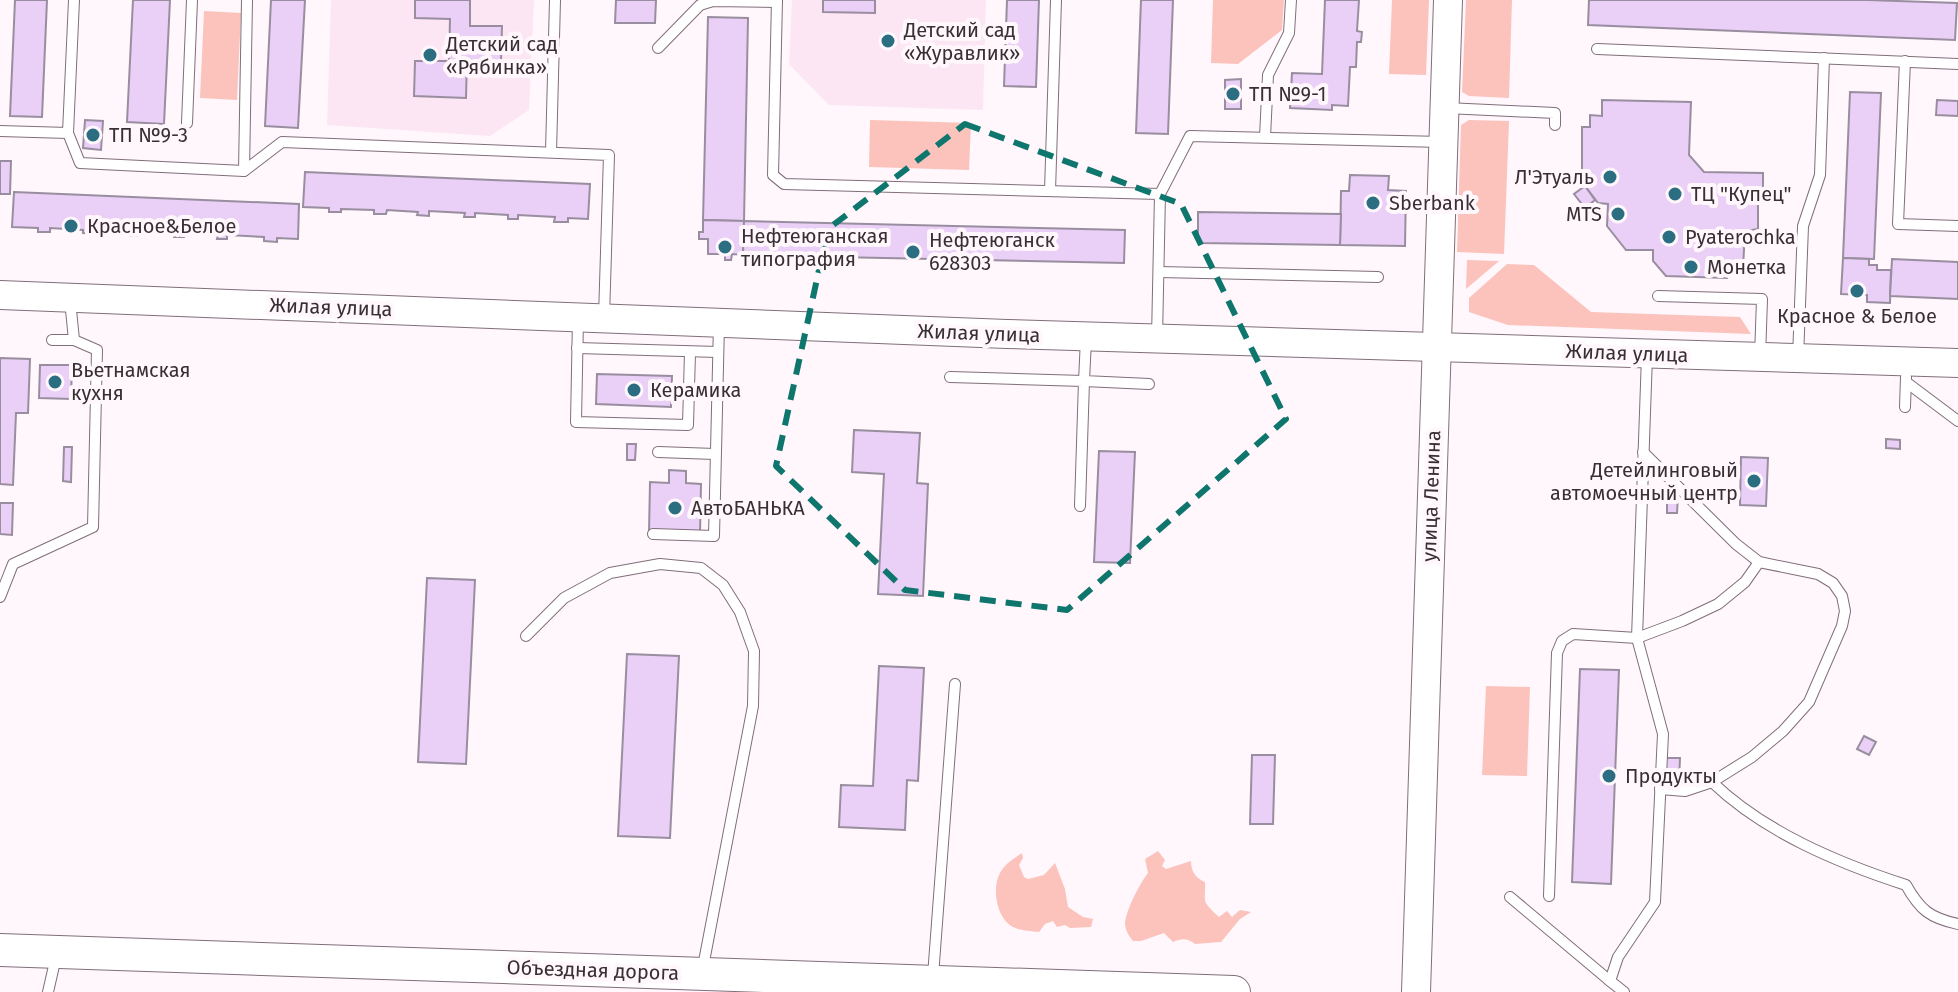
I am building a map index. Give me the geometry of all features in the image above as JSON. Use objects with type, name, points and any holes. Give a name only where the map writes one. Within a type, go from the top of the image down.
[{"type":"main road","name":"улица Ленина","points":[[1416,992],[1448,0]]},
{"type":"main road","name":"Жилая улица","points":[[0,295],[1086,337],[1798,358],[1906,371],[1958,363]]},
{"type":"main road","name":"Объездная дорога","points":[[0,950],[1234,992]]},
{"type":"lane","points":[[74,0],[68,133],[80,163],[244,171],[282,142],[609,155]]},
{"type":"lane","points":[[187,123],[192,0]]},
{"type":"lane","points":[[244,171],[247,0]]},
{"type":"lane","points":[[551,152],[555,0]]},
{"type":"lane","points":[[1050,191],[1056,0]]},
{"type":"lane","points":[[1265,137],[1268,75],[1289,33],[1291,0]]},
{"type":"lane","points":[[658,48],[700,5],[713,1],[777,1],[773,175],[784,184],[1160,194]]},
{"type":"lane","points":[[1597,49],[1958,64]]},
{"type":"lane","points":[[1798,358],[1803,226],[1820,175],[1824,58]]},
{"type":"lane","points":[[1905,61],[1898,224],[1958,226]]},
{"type":"lane","points":[[1444,108],[1555,113],[1555,125]]},
{"type":"lane","points":[[0,131],[68,133]]},
{"type":"lane","points":[[1157,339],[1160,194],[1190,136],[1443,142]]},
{"type":"lane","points":[[612,143],[591,317],[577,348],[576,422],[688,425],[690,352]]},
{"type":"lane","points":[[1159,272],[1378,277]]},
{"type":"lane","points":[[1658,296],[1762,299],[1760,357]]},
{"type":"lane","points":[[70,298],[74,340]]},
{"type":"lane","points":[[653,534],[714,536],[715,454],[723,392],[718,352],[719,322]]},
{"type":"lane","points":[[1080,506],[1086,337]]},
{"type":"lane","points":[[0,597],[13,564],[93,527],[97,350],[74,340],[52,340]]},
{"type":"lane","points":[[577,348],[718,352]]},
{"type":"lane","points":[[1610,981],[1618,957],[1655,902],[1663,734],[1637,638],[1647,354]]},
{"type":"lane","points":[[1905,407],[1906,371]]},
{"type":"lane","points":[[1906,371],[1958,421]]},
{"type":"lane","points":[[950,377],[1149,384]]},
{"type":"lane","points":[[658,452],[715,454]]},
{"type":"lane","points":[[1643,452],[1707,517],[1759,562],[1818,574],[1833,583],[1842,596],[1845,611],[1842,626],[1809,702],[1783,731],[1752,757],[1712,782],[1685,791],[1660,789]]},
{"type":"lane","points":[[1549,896],[1557,653],[1562,641],[1573,634],[1637,638],[1682,621],[1718,604],[1745,582],[1759,562]]},
{"type":"lane","points":[[526,636],[564,598],[610,573],[660,564],[701,568],[723,585],[740,612],[754,651],[753,706],[701,974]]},
{"type":"lane","points":[[932,982],[955,684]]},
{"type":"lane","points":[[1712,782],[1736,805],[1760,819],[1857,869],[1906,885],[1916,903],[1928,913],[1958,924]]},
{"type":"lane","points":[[1510,897],[1624,992]]},
{"type":"lane","points":[[48,992],[57,952]]},
{"type":"highlighted area","points":[[965,124],[1181,204],[1286,419],[1067,610],[905,590],[776,466],[828,229]]},
{"type":"shaded area","name":"Детский сад «Рябинка»","points":[[331,0],[534,0],[529,110],[490,136],[327,125]]},
{"type":"shaded area","name":"Детский сад «Журавлик»","points":[[792,0],[986,0],[983,110],[829,105],[789,64]]},
{"type":"shaded area","points":[[1213,0],[1284,0],[1282,30],[1238,64],[1211,63]]},
{"type":"shaded area","points":[[1392,0],[1429,0],[1426,75],[1389,74]]},
{"type":"shaded area","points":[[1466,0],[1512,0],[1509,98],[1469,96],[1462,92]]},
{"type":"shaded area","points":[[204,11],[241,13],[237,100],[200,98]]},
{"type":"shaded area","points":[[870,120],[971,123],[969,170],[869,167]]},
{"type":"shaded area","points":[[1469,120],[1509,121],[1504,254],[1457,252],[1461,125]]},
{"type":"shaded area","points":[[1467,260],[1499,261],[1466,289]]},
{"type":"shaded area","points":[[1507,264],[1534,265],[1591,312],[1740,317],[1751,334],[1508,325],[1469,312],[1469,298]]},
{"type":"shaded area","points":[[1486,686],[1530,687],[1527,776],[1482,775]]},
{"type":"shaded area","points":[[1158,851],[1165,860],[1162,866],[1166,869],[1191,861],[1194,874],[1205,882],[1206,904],[1219,917],[1227,911],[1232,917],[1240,910],[1251,912],[1240,919],[1221,942],[1195,944],[1185,939],[1173,942],[1164,933],[1133,941],[1126,928],[1126,917],[1148,873],[1145,859]]},
{"type":"shaded area","points":[[1022,853],[1019,865],[1028,879],[1044,875],[1055,863],[1068,907],[1083,917],[1093,919],[1091,927],[1057,927],[1053,921],[1045,924],[1039,932],[1013,927],[1003,918],[997,904],[997,881],[1003,868]]},
{"type":"building","points":[[15,0],[47,0],[42,117],[10,116]]},
{"type":"building","points":[[133,0],[170,0],[164,124],[127,122]]},
{"type":"building","points":[[271,0],[305,0],[298,128],[265,126]]},
{"type":"building","points":[[415,0],[470,0],[470,26],[502,26],[501,61],[467,60],[466,98],[414,96],[415,61],[449,61],[450,19],[415,18]]},
{"type":"building","points":[[616,0],[656,0],[655,23],[615,23]]},
{"type":"building","points":[[823,0],[875,0],[875,13],[823,12]]},
{"type":"building","points":[[1007,0],[1039,0],[1036,87],[1004,86]]},
{"type":"building","points":[[1141,0],[1173,0],[1168,134],[1136,133]]},
{"type":"building","points":[[1325,0],[1359,0],[1357,31],[1362,32],[1361,42],[1357,42],[1356,67],[1350,67],[1348,106],[1332,105],[1332,110],[1290,108],[1292,73],[1322,74]]},
{"type":"building","points":[[1589,0],[1957,3],[1955,40],[1588,25]]},
{"type":"building","points":[[708,17],[748,18],[744,221],[703,220]]},
{"type":"building","name":"ТП №9-1","points":[[1241,79],[1241,109],[1225,109],[1225,80]]},
{"type":"building","points":[[1850,92],[1881,93],[1874,259],[1843,258]]},
{"type":"building","name":"ТЦ \"Купец\"","points":[[1602,100],[1691,102],[1689,155],[1704,172],[1763,173],[1763,188],[1758,188],[1758,229],[1745,231],[1743,268],[1728,268],[1727,278],[1666,276],[1653,261],[1653,250],[1626,250],[1607,226],[1608,204],[1598,203],[1582,182],[1582,127],[1590,127],[1590,115],[1602,116]]},
{"type":"building","points":[[1937,100],[1958,101],[1958,116],[1936,115]]},
{"type":"building","name":"ТП №9-3","points":[[85,120],[103,121],[101,150],[83,148]]},
{"type":"building","points":[[0,161],[11,161],[10,194],[0,194]]},
{"type":"building","points":[[305,172],[590,184],[588,219],[568,218],[568,222],[554,222],[555,217],[518,215],[518,219],[508,219],[508,215],[475,213],[475,217],[464,217],[465,213],[429,211],[429,216],[417,215],[418,212],[387,210],[386,214],[374,214],[374,210],[341,209],[341,212],[329,212],[329,208],[303,207]]},
{"type":"building","name":"Sberbank","points":[[1350,175],[1389,176],[1388,190],[1406,191],[1405,246],[1340,245],[1341,191],[1349,191]]},
{"type":"building","points":[[1585,186],[1595,200],[1585,208],[1574,194]]},
{"type":"building","points":[[14,192],[299,204],[298,239],[277,238],[277,242],[264,241],[264,237],[227,235],[227,239],[217,239],[218,235],[184,233],[184,237],[174,237],[174,233],[139,231],[138,236],[127,235],[127,232],[96,230],[96,234],[50,228],[50,232],[38,232],[38,228],[12,227]]},
{"type":"building","points":[[1198,212],[1341,214],[1340,245],[1198,243]]},
{"type":"building","name":"Нефтеюганская типография","points":[[703,220],[744,221],[743,255],[732,254],[731,260],[725,260],[725,254],[708,254],[708,239],[699,239],[699,232],[703,232]]},
{"type":"building","points":[[744,221],[1125,230],[1124,263],[743,255]]},
{"type":"building","points":[[1843,258],[1869,259],[1869,265],[1877,265],[1877,270],[1891,270],[1890,303],[1867,302],[1867,295],[1841,294]]},
{"type":"building","points":[[1892,259],[1958,262],[1958,299],[1890,296]]},
{"type":"building","points":[[0,358],[30,359],[28,413],[16,413],[13,485],[0,484]]},
{"type":"building","name":"Вьетнамская кухня","points":[[40,365],[72,365],[71,399],[39,398]]},
{"type":"building","name":"Керамика","points":[[597,374],[672,376],[671,407],[596,404]]},
{"type":"building","points":[[854,430],[920,433],[917,483],[928,484],[923,596],[878,594],[884,474],[852,472]]},
{"type":"building","points":[[1886,439],[1900,440],[1900,449],[1886,448]]},
{"type":"building","points":[[627,444],[636,444],[635,460],[627,460]]},
{"type":"building","points":[[64,447],[72,447],[71,482],[63,481]]},
{"type":"building","points":[[1099,451],[1135,452],[1130,563],[1094,562]]},
{"type":"building","name":"Детейлинговый автомоечный центр","points":[[1741,457],[1768,458],[1766,506],[1740,505]]},
{"type":"building","name":"АвтоБАНЬКА","points":[[669,470],[686,471],[686,483],[701,484],[700,534],[649,532],[650,482],[669,483]]},
{"type":"building","points":[[1667,496],[1678,496],[1677,513],[1667,513]]},
{"type":"building","points":[[0,503],[13,503],[12,535],[0,534]]},
{"type":"building","points":[[427,578],[475,580],[466,764],[418,762]]},
{"type":"building","points":[[627,654],[679,656],[670,838],[618,836]]},
{"type":"building","points":[[879,666],[924,668],[918,781],[907,780],[905,830],[839,827],[841,785],[873,786]]},
{"type":"building","points":[[1580,669],[1619,670],[1611,884],[1572,882]]},
{"type":"building","points":[[1864,736],[1876,742],[1869,755],[1857,749]]},
{"type":"building","points":[[1252,755],[1275,755],[1273,824],[1250,824]]},
{"type":"building","points":[[1665,758],[1680,758],[1679,781],[1664,780]]},
{"type":"place","name":"Детский сад «Журавлик»","points":[[888,41]]},
{"type":"place","name":"Детский сад «Рябинка»","points":[[430,55]]},
{"type":"place","name":"ТП №9-1","points":[[1233,94]]},
{"type":"place","name":"ТП №9-3","points":[[93,135]]},
{"type":"place","name":"Л'Этуаль","points":[[1610,177]]},
{"type":"place","name":"ТЦ \"Купец\"","points":[[1675,194]]},
{"type":"place","name":"Sberbank","points":[[1373,203]]},
{"type":"place","name":"MTS","points":[[1618,214]]},
{"type":"place","name":"Красное&Белое","points":[[71,226]]},
{"type":"place","name":"Pyaterochka","points":[[1669,237]]},
{"type":"place","name":"Нефтеюганская типография","points":[[725,247]]},
{"type":"place","name":"Нефтеюганск 628303","points":[[913,252]]},
{"type":"place","name":"Монетка","points":[[1691,267]]},
{"type":"place","name":"Красное & Белое","points":[[1857,291]]},
{"type":"place","name":"Вьетнамская кухня","points":[[55,382]]},
{"type":"place","name":"Керамика","points":[[634,390]]},
{"type":"place","name":"Детейлинговый автомоечный центр","points":[[1754,481]]},
{"type":"place","name":"АвтоБАНЬКА","points":[[675,508]]},
{"type":"place","name":"Продукты","points":[[1609,776]]}]
